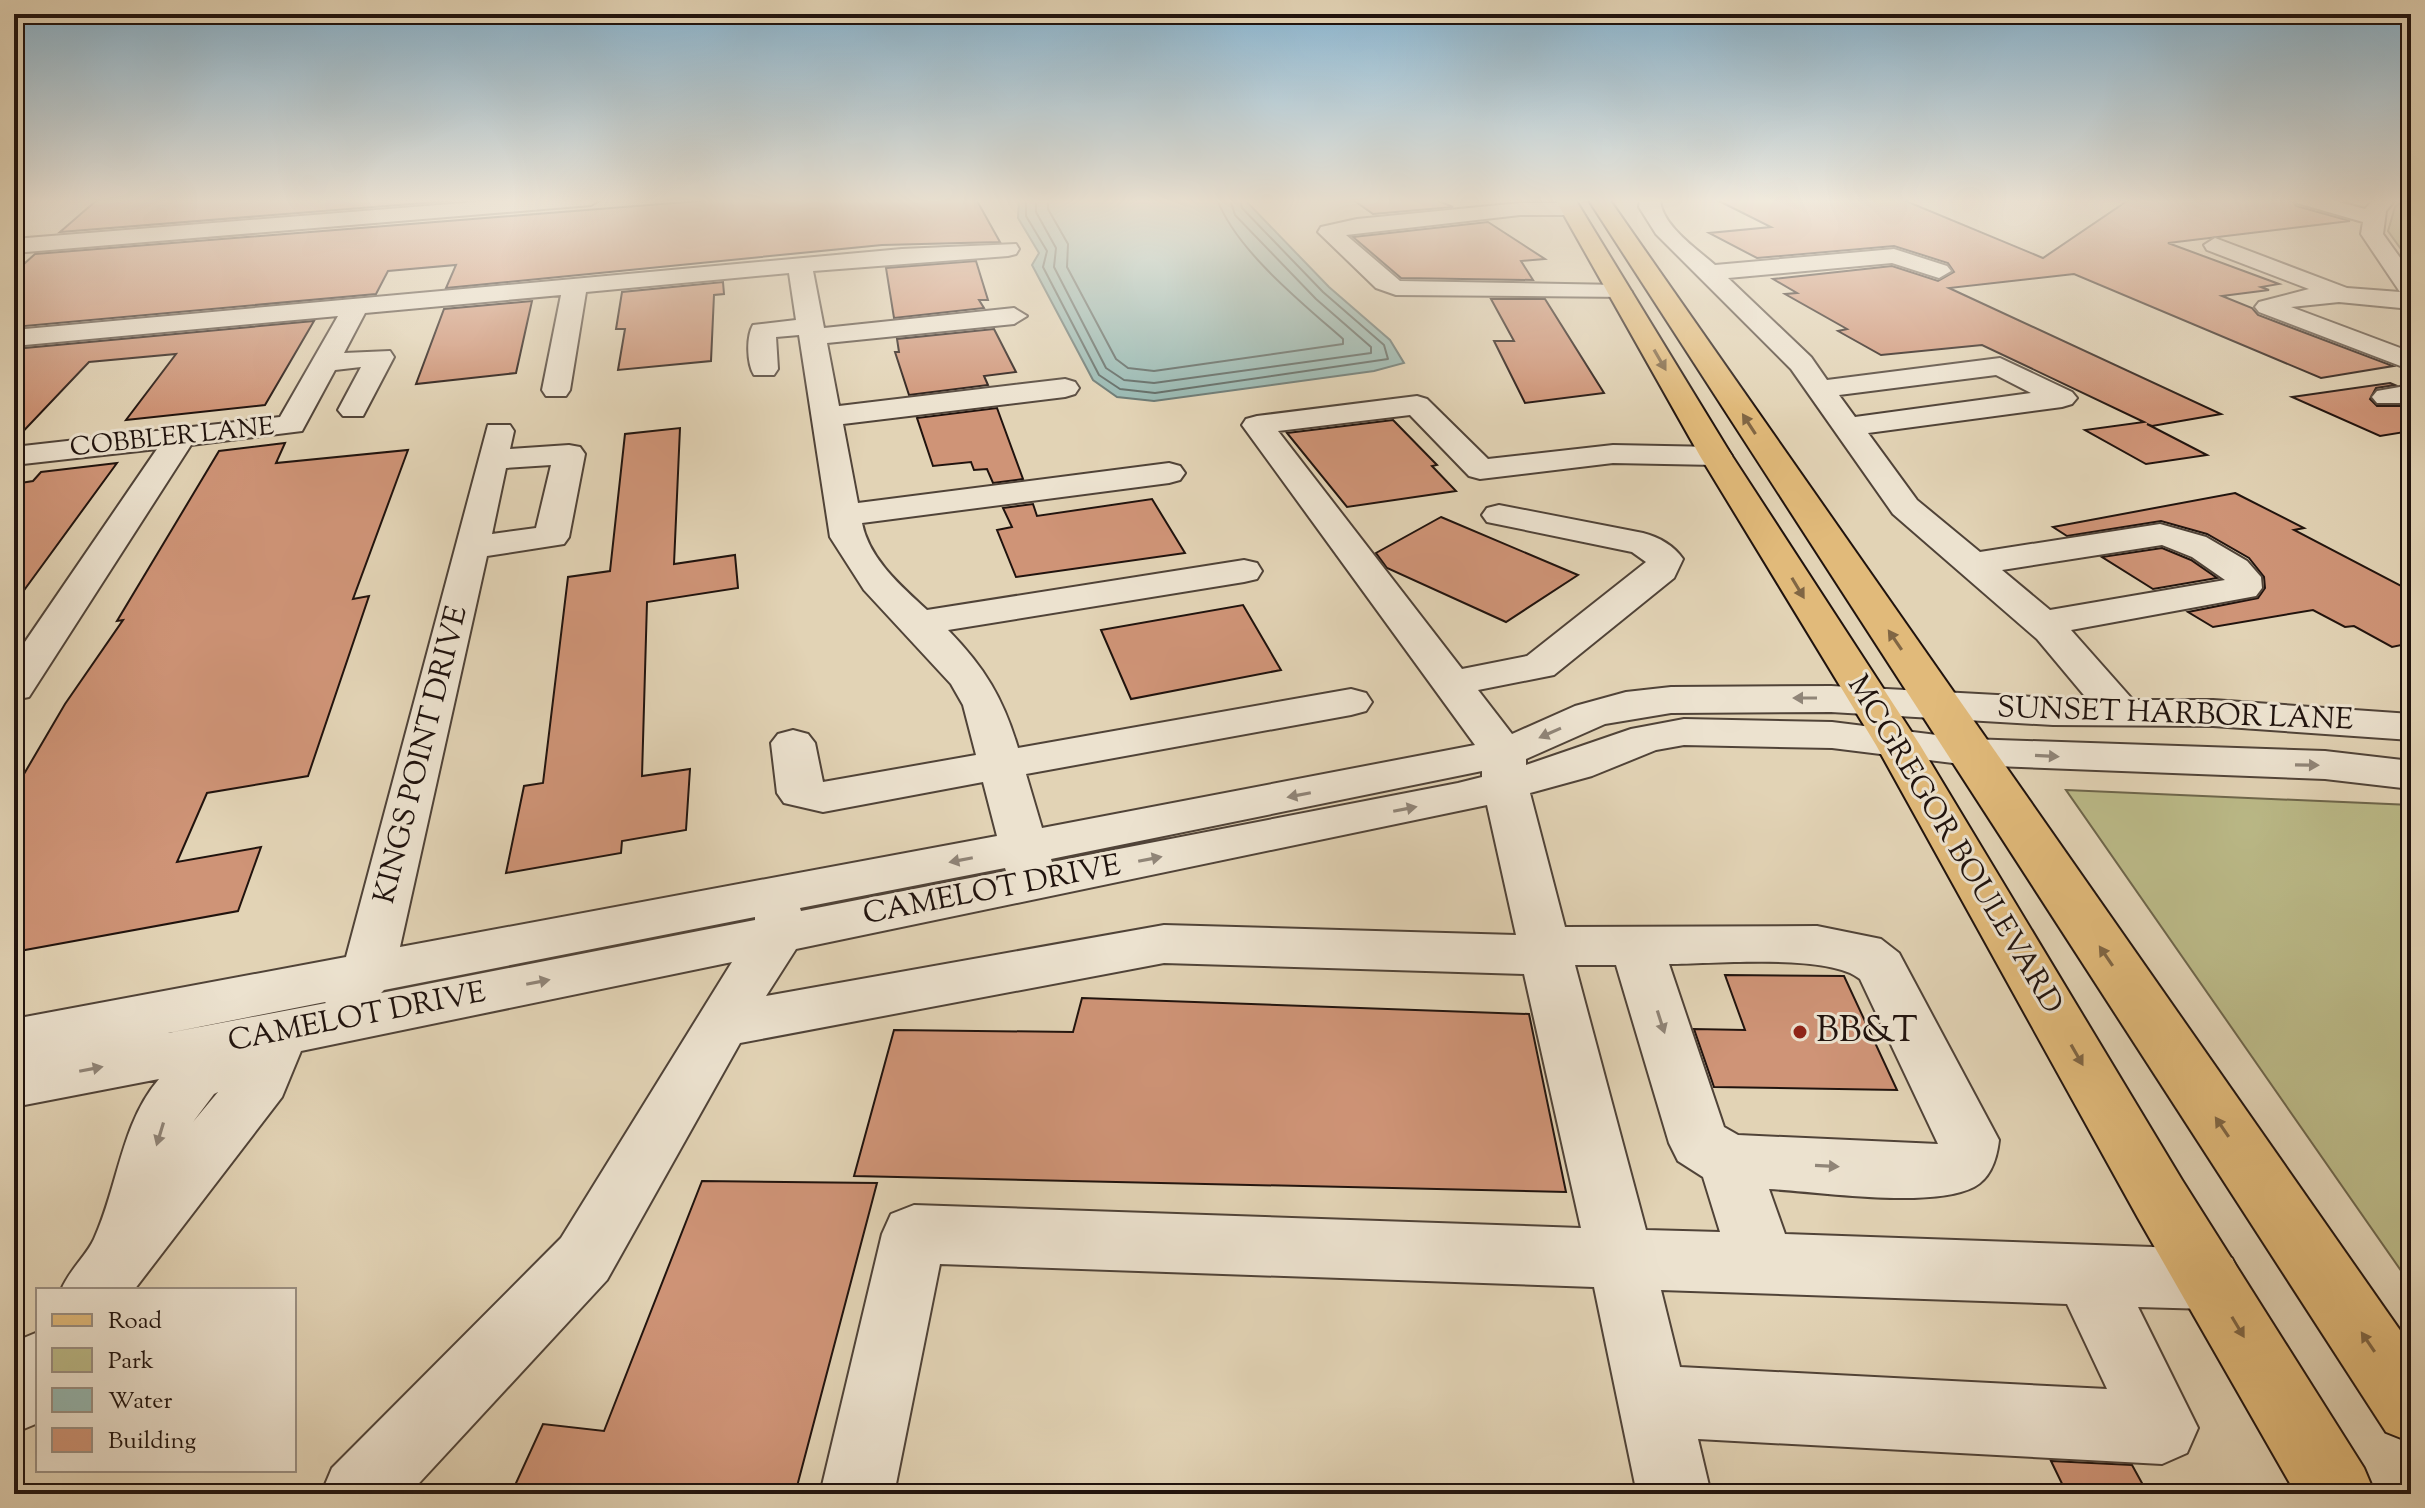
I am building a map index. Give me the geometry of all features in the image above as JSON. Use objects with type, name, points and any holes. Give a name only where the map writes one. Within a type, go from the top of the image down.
[{"type":"main road","name":"MCGREGOR BOULEVARD","points":[[1608,269],[1716,456],[1884,722],[2338,1494]]},
{"type":"main road","name":"MCGREGOR BOULEVARD","points":[[1647,269],[2411,1407]]},
{"type":"street","points":[[14,338],[753,269]]},
{"type":"street","points":[[801,269],[847,537],[856,555],[972,680],[984,705],[1029,865]]},
{"type":"street","points":[[869,272],[875,269]]},
{"type":"street","points":[[1370,269],[1396,288],[1493,291],[1614,280],[1624,272],[1640,286],[1665,296]]},
{"type":"street","points":[[1706,269],[1770,331],[1821,389],[1905,507],[2043,623],[2121,712]]},
{"type":"street","points":[[1710,273],[1749,269]]},
{"type":"street","points":[[1934,269],[1939,271]]},
{"type":"street","points":[[2279,269],[2343,294]]},
{"type":"street","points":[[2395,269],[2411,290]]},
{"type":"street","points":[[407,302],[421,274]]},
{"type":"street","points":[[556,390],[575,286]]},
{"type":"street","points":[[2411,301],[2343,294],[2279,302],[2268,307],[2411,362]]},
{"type":"street","name":"COBBLER LANE","points":[[14,456],[291,425],[356,306]]},
{"type":"street","points":[[764,369],[760,320],[811,332],[1014,316]]},
{"type":"street","points":[[325,363],[385,347],[353,410]]},
{"type":"street","points":[[1821,389],[2000,366],[2062,398],[1848,427]]},
{"type":"street","points":[[826,417],[1065,388]]},
{"type":"street","points":[[1674,1494],[1504,769],[1452,683],[1257,425],[1417,405],[1480,469],[1613,454],[1716,456]]},
{"type":"street","points":[[14,688],[180,438]]},
{"type":"street","name":"KINGS POINT DRIVE","points":[[368,974],[496,446],[569,454],[552,537],[473,547]]},
{"type":"street","points":[[844,515],[1169,473]]},
{"type":"street","points":[[1452,683],[1540,666],[1661,570],[1665,559],[1643,544],[1499,515]]},
{"type":"street","points":[[1975,564],[2160,534],[2183,538],[2228,563],[2243,577],[2243,588],[2043,623]]},
{"type":"street","points":[[921,623],[1244,571]]},
{"type":"street","points":[[793,743],[800,793],[823,797],[1351,702]]},
{"type":"street","name":"SUNSET HARBOR LANE","points":[[1954,728],[2053,712],[2242,715],[2411,727]]},
{"type":"street","name":"CAMELOT DRIVE","points":[[14,1084],[279,1034],[780,914],[1029,865],[1458,798],[1504,769],[1576,766],[1646,738],[1684,732],[1832,735],[1884,722],[1954,728]]},
{"type":"street","name":"SUNSET HARBOR LANE","points":[[1954,728],[2411,775]]},
{"type":"street","points":[[358,1494],[584,1259],[721,1025],[780,914]]},
{"type":"street","name":"CAMELOT DRIVE","points":[[14,1041],[368,974],[780,914]]},
{"type":"street","points":[[721,1025],[1164,944],[1546,951],[1637,948],[1817,945],[1863,953],[1880,967],[1969,1140],[1967,1156],[1954,1168],[1939,1172],[1728,1161],[1699,1143],[1637,948]]},
{"type":"street","points":[[108,1271],[262,1081],[279,1034],[368,974]]},
{"type":"street","points":[[1728,1161],[1763,1264]]},
{"type":"street","points":[[857,1494],[914,1234],[2209,1279]]},
{"type":"street","points":[[1653,1401],[2162,1428],[2087,1275]]},
{"type":"street","points":[[14,1398],[36,1369]]},
{"type":"green space","points":[[2066,790],[2411,805],[2411,1285]]},
{"type":"water","points":[[1034,269],[1312,269],[1390,340],[1404,363],[1374,371],[1154,401],[1117,397],[1093,380]]},
{"type":"building","points":[[18,269],[406,269],[388,271],[376,294],[14,327],[14,273]]},
{"type":"building","points":[[454,269],[635,269],[446,288]]},
{"type":"building","points":[[886,269],[979,269],[988,300],[979,300],[984,308],[894,318]]},
{"type":"building","points":[[1391,269],[1526,269],[1533,280],[1401,278]]},
{"type":"building","points":[[1861,269],[1902,269],[1938,281],[1954,272],[1952,269],[2239,269],[2279,284],[2261,287],[2269,290],[2222,296],[2252,308],[2258,315],[2393,366],[2321,378],[2074,274],[1949,288],[2221,414],[2152,426],[2147,424],[2207,455],[2146,464],[2085,430],[2144,422],[1982,345],[1881,355],[1838,331],[1847,329],[1785,294],[1797,293],[1773,279]]},
{"type":"building","points":[[723,282],[724,294],[714,295],[711,361],[618,370],[625,329],[616,329],[622,292]]},
{"type":"building","points":[[1491,299],[1545,299],[1604,393],[1525,403],[1494,341],[1514,341]]},
{"type":"building","points":[[532,301],[516,373],[416,384],[444,309]]},
{"type":"building","points":[[314,321],[265,405],[126,420],[176,354],[89,362],[14,441],[14,349]]},
{"type":"building","points":[[994,329],[1016,372],[984,376],[988,385],[909,395],[895,352],[899,352],[897,339]]},
{"type":"building","points":[[2390,383],[2395,385],[2376,388],[2370,399],[2377,406],[2411,406],[2411,431],[2380,436],[2292,397]]},
{"type":"building","points":[[997,408],[1023,479],[993,483],[987,469],[974,470],[971,462],[933,466],[917,418]]},
{"type":"building","points":[[1393,420],[1437,465],[1432,466],[1456,491],[1347,507],[1287,433]]},
{"type":"building","points":[[680,428],[674,564],[735,555],[738,588],[647,602],[642,776],[690,769],[686,830],[622,841],[621,853],[506,873],[524,786],[543,783],[568,577],[610,571],[625,434]]},
{"type":"building","points":[[285,443],[276,463],[408,450],[353,599],[369,596],[308,776],[207,793],[177,862],[261,847],[238,911],[14,952],[14,791],[65,704],[123,620],[117,621],[219,451]]},
{"type":"building","points":[[117,463],[14,604],[14,484],[33,481],[41,472]]},
{"type":"building","points":[[2235,493],[2304,528],[2294,530],[2411,591],[2411,643],[2392,647],[2354,626],[2345,627],[2313,610],[2213,627],[2188,612],[2258,598],[2265,588],[2264,577],[2249,558],[2207,534],[2161,521],[2067,536],[2053,527]]},
{"type":"building","points":[[1152,499],[1185,553],[1016,577],[997,530],[1012,527],[1003,508],[1033,504],[1037,516]]},
{"type":"building","points":[[1441,517],[1578,575],[1506,622],[1387,568],[1376,553]]},
{"type":"building","points":[[2162,548],[2191,560],[2217,578],[2153,589],[2102,557]]},
{"type":"building","points":[[1243,605],[1281,670],[1131,699],[1101,630]]},
{"type":"building","points":[[1725,975],[1844,976],[1897,1090],[1714,1087],[1694,1029],[1745,1030]]},
{"type":"building","points":[[1082,998],[1529,1014],[1566,1192],[854,1176],[894,1030],[1073,1032]]},
{"type":"building","points":[[702,1181],[877,1183],[795,1494],[511,1494],[543,1424],[604,1431]]},
{"type":"building","points":[[2051,1461],[2132,1465],[2148,1494],[2067,1494]]},
{"type":"place","name":"BB&T","points":[[1800,1032]]}]
